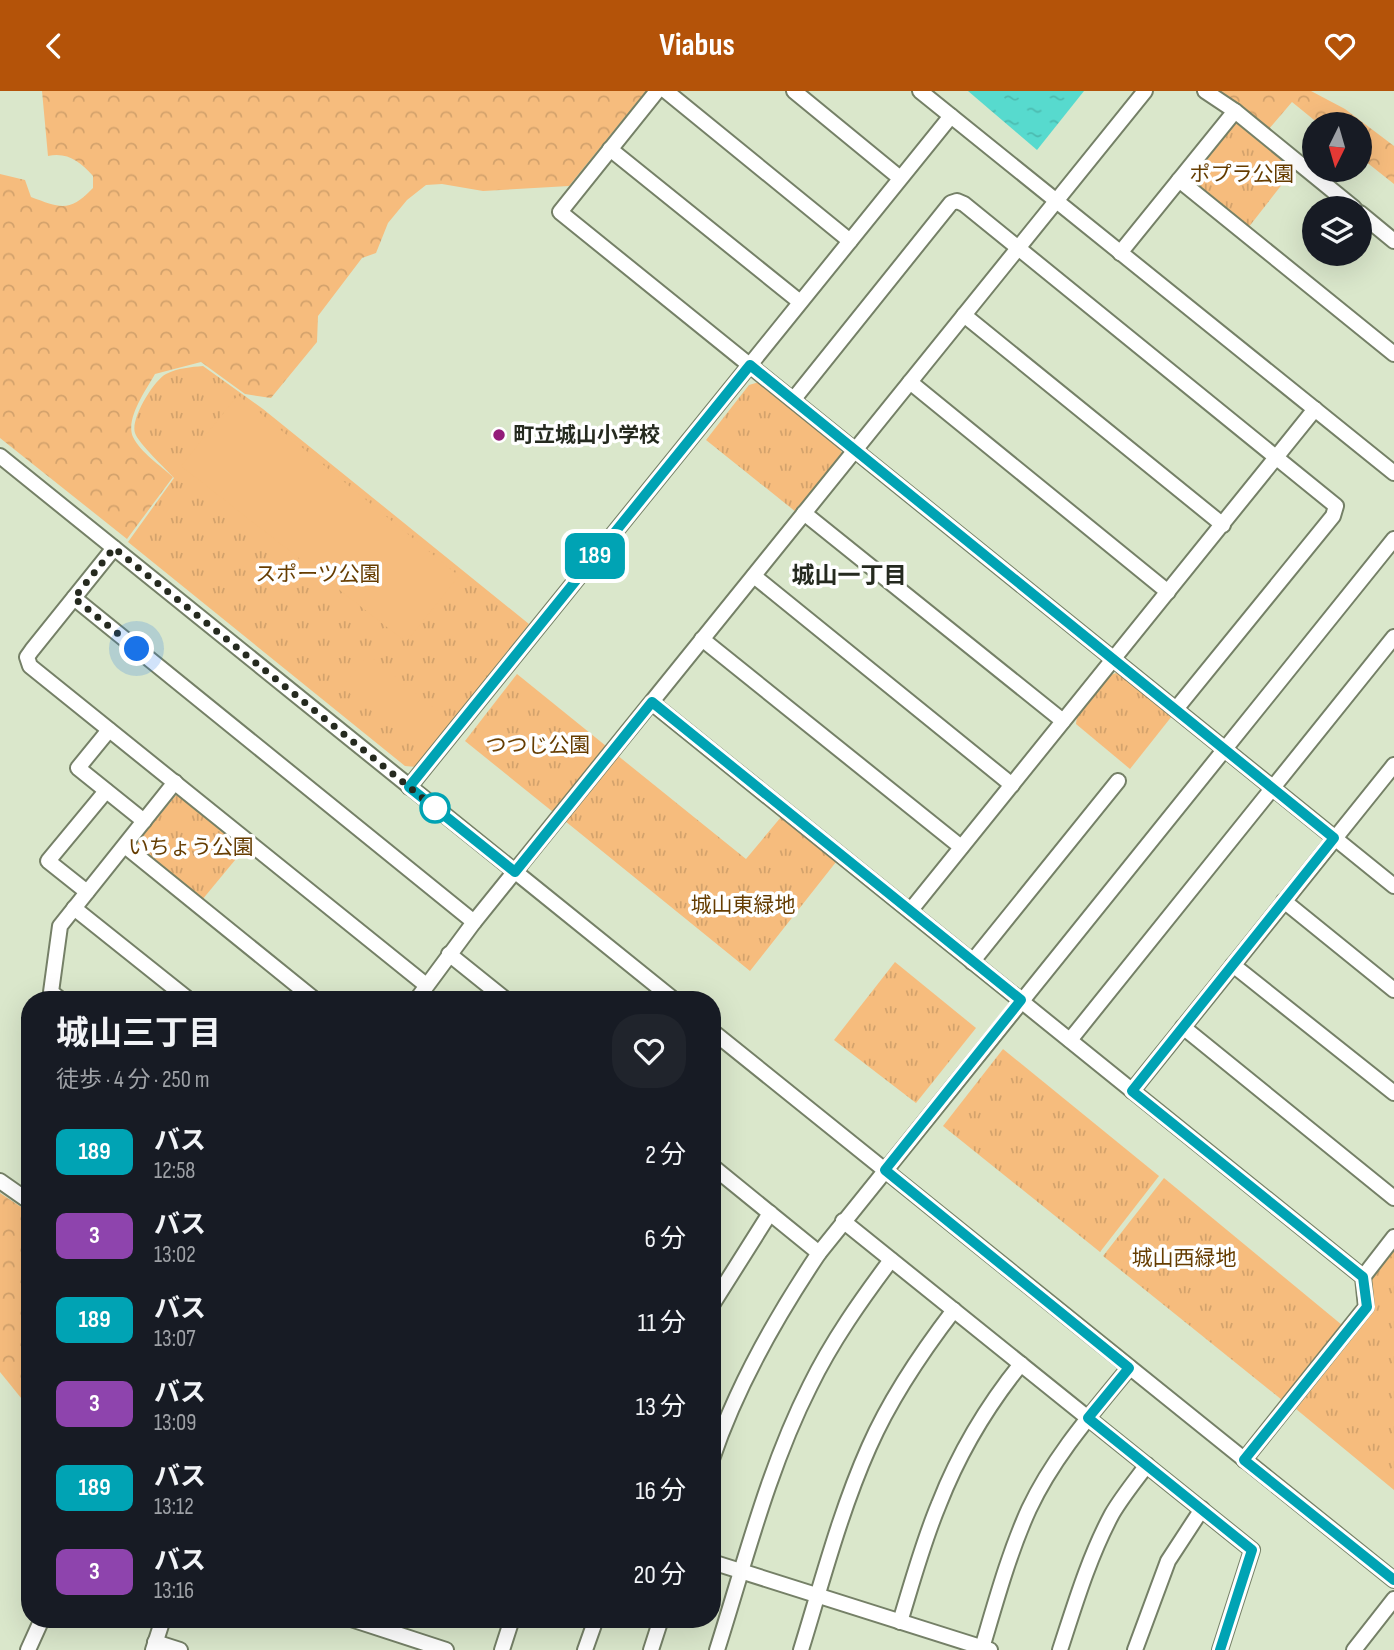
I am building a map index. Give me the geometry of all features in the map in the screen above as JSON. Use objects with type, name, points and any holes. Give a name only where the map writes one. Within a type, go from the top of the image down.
[{"type":"street","points":[[657,91],[560,212],[1394,886]]},
{"type":"street","points":[[666,91],[850,241]]},
{"type":"street","points":[[793,91],[900,178]]},
{"type":"street","points":[[920,91],[1394,473]]},
{"type":"street","points":[[422,991],[474,922],[1145,91]]},
{"type":"street","points":[[1205,91],[1235,111],[1339,196]]},
{"type":"street","points":[[1120,253],[1235,111]]},
{"type":"street","points":[[409,787],[951,116]]},
{"type":"street","points":[[610,149],[800,302]]},
{"type":"street","points":[[1179,180],[1394,354]]},
{"type":"street","points":[[793,400],[953,202],[964,204],[1334,503],[1336,511],[1176,709]]},
{"type":"street","points":[[1372,223],[1394,241]]},
{"type":"street","points":[[964,315],[1223,525]]},
{"type":"street","points":[[910,383],[1168,592]]},
{"type":"street","points":[[910,911],[1315,409]]},
{"type":"street","points":[[0,456],[663,991]]},
{"type":"street","points":[[804,513],[1063,721]]},
{"type":"street","points":[[721,1435],[752,1365],[788,1300],[843,1221],[1394,539]]},
{"type":"street","points":[[114,548],[32,650],[27,661],[30,666],[426,985]]},
{"type":"street","points":[[754,576],[1012,785]]},
{"type":"street","points":[[74,598],[474,922]]},
{"type":"street","points":[[1070,1040],[1394,637]]},
{"type":"street","points":[[702,639],[961,847]]},
{"type":"street","points":[[652,702],[1363,1277],[1367,1307],[1244,1460]]},
{"type":"street","points":[[109,730],[78,768],[144,821]]},
{"type":"street","points":[[1132,1091],[1334,838],[1391,775]]},
{"type":"street","points":[[972,962],[1118,781]]},
{"type":"street","points":[[51,991],[60,926],[175,782]]},
{"type":"street","points":[[87,892],[48,861],[106,791]]},
{"type":"street","points":[[125,845],[304,991]]},
{"type":"street","points":[[1284,901],[1394,990]]},
{"type":"street","points":[[74,908],[177,991]]},
{"type":"street","points":[[449,954],[495,991]]},
{"type":"street","points":[[1233,965],[1394,1093]]},
{"type":"street","points":[[1183,1027],[1394,1198]]},
{"type":"street","points":[[721,1038],[1394,1580]]},
{"type":"street","points":[[721,1173],[819,1253]]},
{"type":"street","points":[[0,1181],[21,1196]]},
{"type":"street","points":[[721,1291],[770,1213]]},
{"type":"street","points":[[843,1221],[1252,1550],[1220,1650]]},
{"type":"street","points":[[1363,1277],[1394,1237]]},
{"type":"street","points":[[717,1650],[777,1465],[803,1401],[846,1325],[891,1260]]},
{"type":"street","points":[[801,1650],[845,1509],[870,1445],[909,1373],[954,1310]]},
{"type":"street","points":[[900,1622],[930,1527],[949,1480],[986,1412],[1021,1364]]},
{"type":"street","points":[[721,1565],[986,1649],[1000,1589],[1030,1508],[1049,1473],[1088,1418],[1129,1368]]},
{"type":"street","points":[[1060,1650],[1098,1543],[1122,1499],[1147,1465]]},
{"type":"street","points":[[1135,1650],[1168,1561],[1202,1509]]},
{"type":"street","points":[[1354,1650],[1394,1599]]},
{"type":"street","points":[[28,1650],[39,1628]]},
{"type":"street","points":[[160,1628],[154,1646],[180,1650]]},
{"type":"street","points":[[379,1628],[446,1650]]},
{"type":"street","points":[[502,1650],[509,1628]]},
{"type":"street","points":[[585,1650],[593,1628]]},
{"type":"street","points":[[651,1650],[658,1628]]},
{"type":"green space","points":[[42,91],[646,91],[569,186],[483,191],[442,184],[426,185],[407,200],[388,223],[376,253],[362,258],[318,316],[317,342],[271,398],[245,394],[201,362],[155,374],[134,413],[131,430],[141,448],[173,477],[127,539],[0,438],[0,174],[25,180],[31,197],[57,206],[71,205],[93,188],[93,176],[78,162],[62,155],[48,156]]},
{"type":"green space","points":[[1217,91],[1311,91],[1349,112],[1304,112],[1292,102],[1268,130]]},
{"type":"green space","name":"ポプラ公園","points":[[1235,122],[1294,169],[1248,228],[1191,183],[1191,179]]},
{"type":"green space","points":[[1372,129],[1394,146],[1394,184],[1372,167]]},
{"type":"green space","name":"スポーツ公園","points":[[203,366],[263,409],[529,624],[416,767],[405,766],[128,542],[174,478],[137,437],[134,427],[139,410],[155,384],[166,374]]},
{"type":"green space","points":[[759,382],[839,447],[842,453],[796,512],[706,440],[749,385]]},
{"type":"green space","points":[[238,395],[459,576],[406,642],[181,466]]},
{"type":"green space","points":[[368,655],[447,719],[422,751],[342,687]]},
{"type":"green space","name":"つつじ公園","points":[[517,674],[606,746],[553,812],[465,741]]},
{"type":"green space","points":[[1121,674],[1172,716],[1130,769],[1076,724],[1077,716],[1111,675]]},
{"type":"green space","name":"城山東緑地","points":[[617,755],[746,859],[781,817],[836,862],[750,971],[565,821]]},
{"type":"green space","name":"いちょう公園","points":[[177,794],[245,848],[202,900],[137,847],[138,841]]},
{"type":"green space","points":[[895,962],[976,1028],[916,1103],[834,1040]]},
{"type":"green space","points":[[1003,1049],[1159,1176],[1100,1252],[943,1126]]},
{"type":"green space","name":"城山西緑地","points":[[1164,1178],[1342,1325],[1282,1400],[1103,1256]]},
{"type":"green space","points":[[0,1193],[21,1207],[21,1398],[0,1372]]},
{"type":"green space","points":[[1394,1250],[1394,1490],[1296,1409],[1374,1311],[1369,1281]]},
{"type":"water","points":[[968,91],[1084,91],[1037,150]]},
{"type":"bus line","name":"189","points":[[1220,1650],[1252,1550],[1088,1418],[1129,1368],[885,1170],[1021,1000],[652,702],[515,872],[409,787],[750,365],[1334,838],[1132,1091],[1363,1277],[1367,1307],[1244,1460],[1394,1580]]},
{"type":"place","name":"町立城山小学校","points":[[499,435]]},
{"type":"district","name":"城山一丁目","points":[[849,576]]},
{"type":"route","points":[[137,649],[74,598],[114,548],[435,808]]}]
